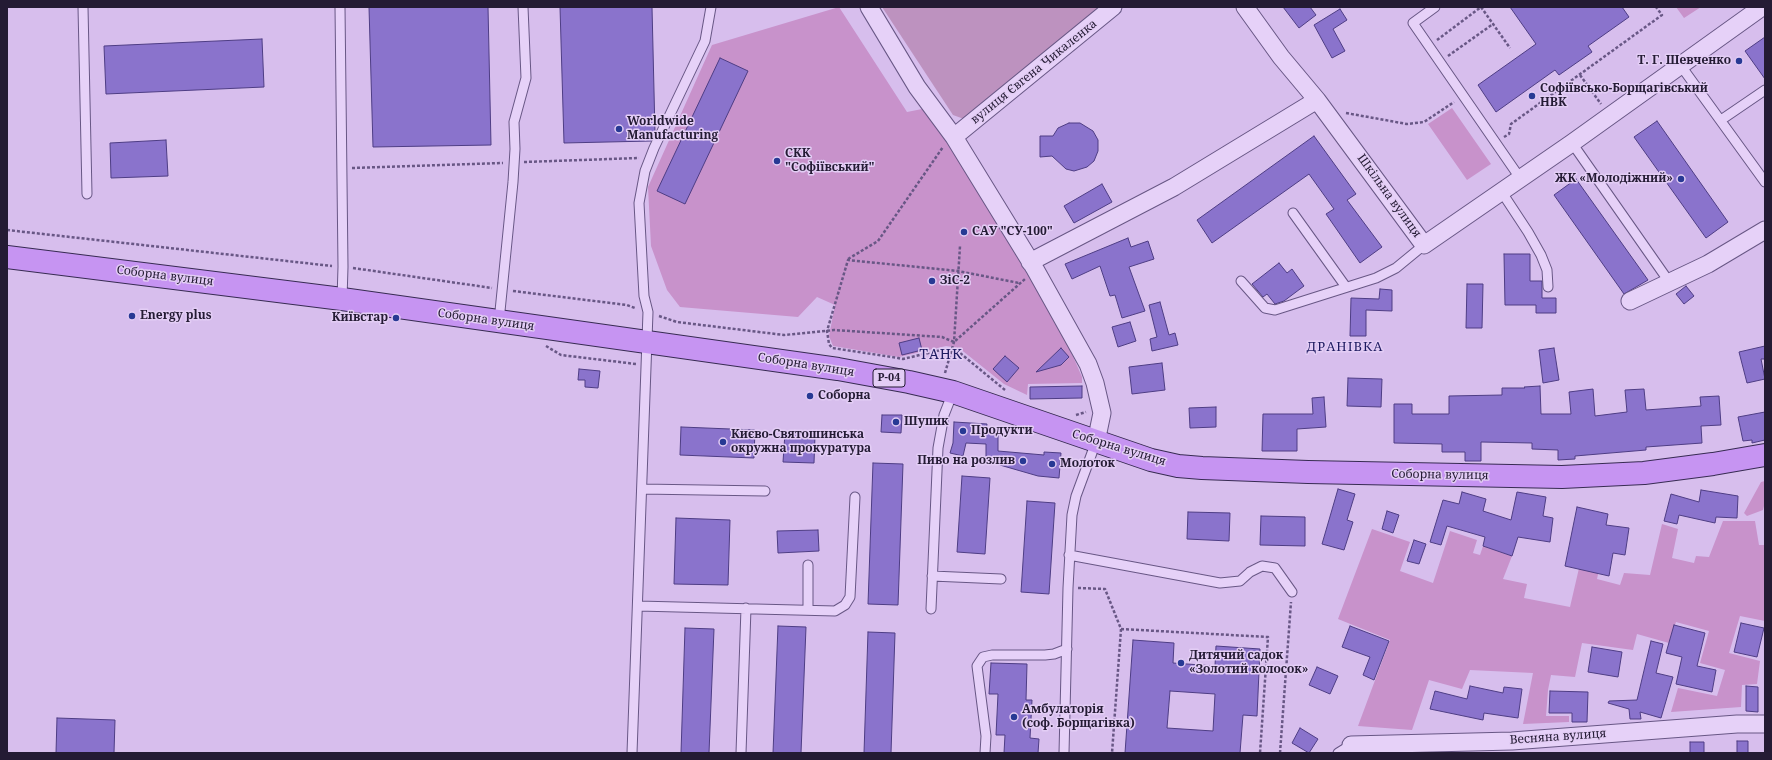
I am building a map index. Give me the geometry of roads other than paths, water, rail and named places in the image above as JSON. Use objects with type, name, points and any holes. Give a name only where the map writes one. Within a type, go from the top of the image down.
[{"type":"main road","name":"Соборна вулиця","points":[[7,257],[342,299],[838,369],[947,391],[979,400],[1096,442],[1151,460],[1178,466],[1477,476],[1562,477],[1644,473],[1713,464],[1765,455]]},
{"type":"street","points":[[869,7],[916,87],[954,137],[1033,265],[1088,364],[1095,383],[1102,413],[1096,442]]},
{"type":"street","name":"вулиця Євгена Чикаленка","points":[[954,137],[1113,7]]},
{"type":"street","name":"Шкільна вулиця","points":[[1245,7],[1281,57],[1330,117],[1424,245],[1572,143],[1762,7]]},
{"type":"street","points":[[1033,265],[1174,187],[1317,100]]},
{"type":"street","points":[[1630,301],[1708,264],[1765,230]]},
{"type":"street","name":"Весняна вулиця","points":[[1345,749],[1512,741],[1729,725],[1765,724]]},
{"type":"lane","points":[[83,7],[87,194]]},
{"type":"lane","points":[[340,7],[343,267],[342,299]]},
{"type":"lane","points":[[499,321],[514,162],[514,122],[526,78],[523,7]]},
{"type":"lane","points":[[632,753],[648,342],[648,312],[644,296],[639,203],[643,178],[650,158],[705,41],[711,7]]},
{"type":"lane","points":[[1436,7],[1413,23],[1520,178]]},
{"type":"lane","points":[[1681,66],[1765,182]]},
{"type":"lane","points":[[1721,120],[1765,90]]},
{"type":"lane","points":[[1572,143],[1670,283]]},
{"type":"lane","points":[[1501,191],[1528,232],[1541,256],[1546,270],[1548,287]]},
{"type":"lane","points":[[1293,213],[1346,287]]},
{"type":"lane","points":[[1240,281],[1265,308],[1275,310],[1376,278],[1396,268],[1424,245]]},
{"type":"lane","points":[[931,609],[938,448],[947,391]]},
{"type":"lane","points":[[1064,753],[1069,555],[1076,496],[1096,442]]},
{"type":"lane","points":[[642,489],[765,491]]},
{"type":"lane","points":[[638,606],[835,611],[845,605],[850,596],[855,497]]},
{"type":"lane","points":[[1069,555],[1220,583],[1240,581],[1250,572],[1262,566],[1275,568],[1292,592]]},
{"type":"lane","points":[[808,565],[808,610]]},
{"type":"lane","points":[[932,576],[1001,579]]},
{"type":"lane","points":[[741,753],[746,608]]},
{"type":"lane","points":[[985,753],[986,736],[976,666],[983,657],[992,655],[1045,655],[1067,649]]},
{"type":"place","name":"Т. Г. Шевченко","points":[[1739,61]]},
{"type":"place","name":"Софіївсько-Борщагівський НВК","points":[[1532,96]]},
{"type":"place","name":"Worldwide Manufacturing","points":[[619,129]]},
{"type":"place","name":"СКК \"Софіївський\"","points":[[777,161]]},
{"type":"place","name":"ЖК «Молодіжний»","points":[[1681,179]]},
{"type":"place","name":"САУ \"СУ-100\"","points":[[964,232]]},
{"type":"place","name":"ЗіС-2","points":[[932,281]]},
{"type":"place","name":"Energy plus","points":[[132,316]]},
{"type":"place","name":"Київстар","points":[[396,318]]},
{"type":"place","name":"Соборна","points":[[810,396]]},
{"type":"place","name":"Шупик","points":[[896,422]]},
{"type":"place","name":"Продукти","points":[[963,431]]},
{"type":"place","name":"Києво-Святошинська окружна прокуратура","points":[[723,442]]},
{"type":"place","name":"Пиво на розлив","points":[[1023,461]]},
{"type":"place","name":"Молоток","points":[[1052,464]]},
{"type":"place","name":"Дитячий садок «Золотий колосок»","points":[[1181,663]]},
{"type":"place","name":"Амбулаторія (соф. Борщагівка)","points":[[1014,717]]},
{"type":"district","name":"ДРАНІВКА","points":[[1345,347]]},
{"type":"district","name":"ТАНК","points":[[941,355]]}]
